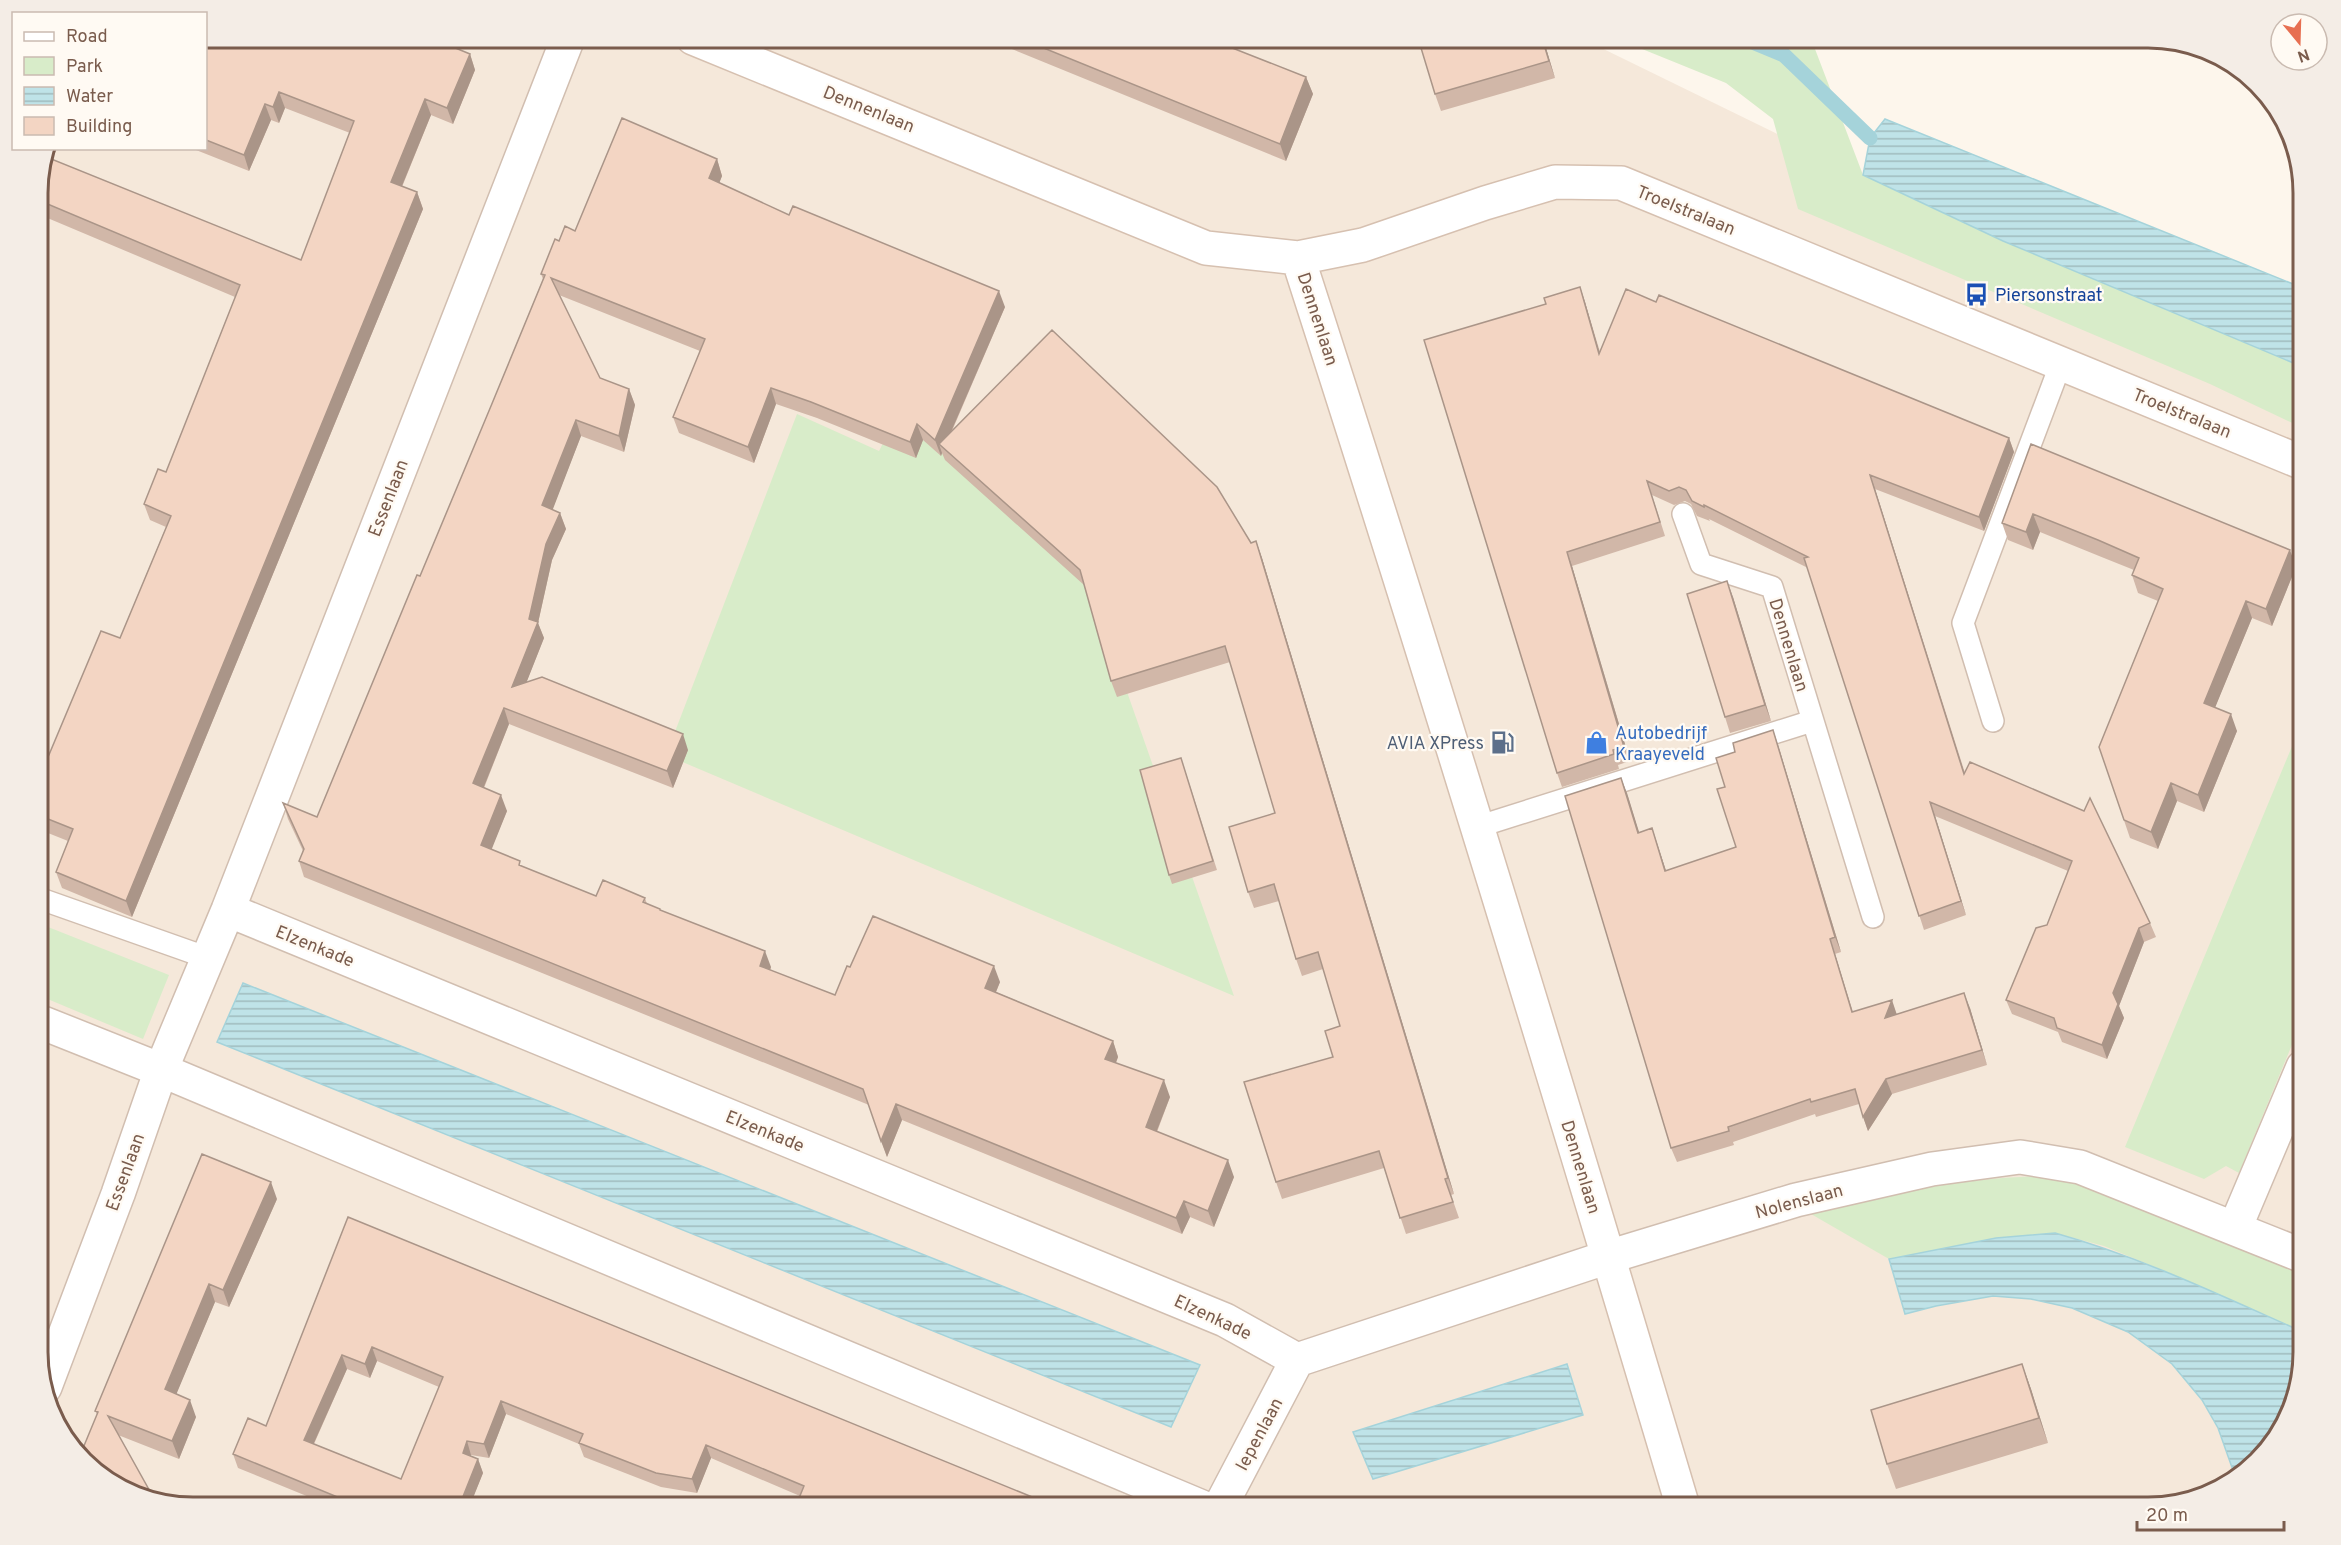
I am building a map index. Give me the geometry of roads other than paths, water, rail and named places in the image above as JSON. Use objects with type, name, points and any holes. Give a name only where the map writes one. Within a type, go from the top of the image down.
[{"type":"street","name":"Essenlaan","points":[[50,1374],[114,1205],[161,1070],[228,910],[564,48]]},
{"type":"street","name":"Dennenlaan","points":[[717,48],[1206,248],[1298,258],[1365,466],[1680,1497]]},
{"type":"street","name":"Troelstralaan","points":[[1298,258],[1363,246],[1485,203],[1555,182],[1621,183],[2293,458]]},
{"type":"street","name":"Elzenkade","points":[[228,910],[1225,1320],[1298,1360]]},
{"type":"street","points":[[48,1025],[161,1070],[1176,1497]]},
{"type":"street","points":[[2235,1228],[2293,1093]]},
{"type":"street","name":"Nolenslaan","points":[[1298,1360],[1608,1257],[1796,1200],[1932,1169],[2020,1158],[2080,1167],[2293,1252]]},
{"type":"street","name":"Iepenlaan","points":[[1226,1497],[1298,1360]]},
{"type":"lane","points":[[1993,722],[1963,623],[2061,363]]},
{"type":"lane","name":"Dennenlaan","points":[[1683,514],[1701,564],[1772,588],[1873,917]]},
{"type":"lane","points":[[1476,827],[1812,721]]},
{"type":"lane","points":[[48,902],[208,958]]},
{"type":"water","points":[[1885,119],[2293,284],[2293,363],[2003,241],[1863,175],[1870,138]]},
{"type":"water","points":[[243,983],[1200,1365],[1171,1427],[217,1042]]},
{"type":"water","points":[[2055,1233],[2150,1265],[2293,1327],[2292,1371],[2288,1390],[2269,1433],[2257,1448],[2233,1470],[2218,1428],[2202,1400],[2172,1364],[2128,1332],[2072,1308],[2031,1299],[1993,1296],[1905,1314],[1889,1259],[1996,1238]]},
{"type":"water","points":[[1567,1364],[1583,1415],[1373,1479],[1353,1432]]},
{"type":"waterway","points":[[1767,48],[1784,55],[1870,138]]},
{"type":"place","name":"Piersonstraat","points":[[1977,295]]},
{"type":"place","name":"AVIA XPress","points":[[1502,743]]},
{"type":"place","name":"Autobedrijf Kraayeveld","points":[[1597,743]]}]
